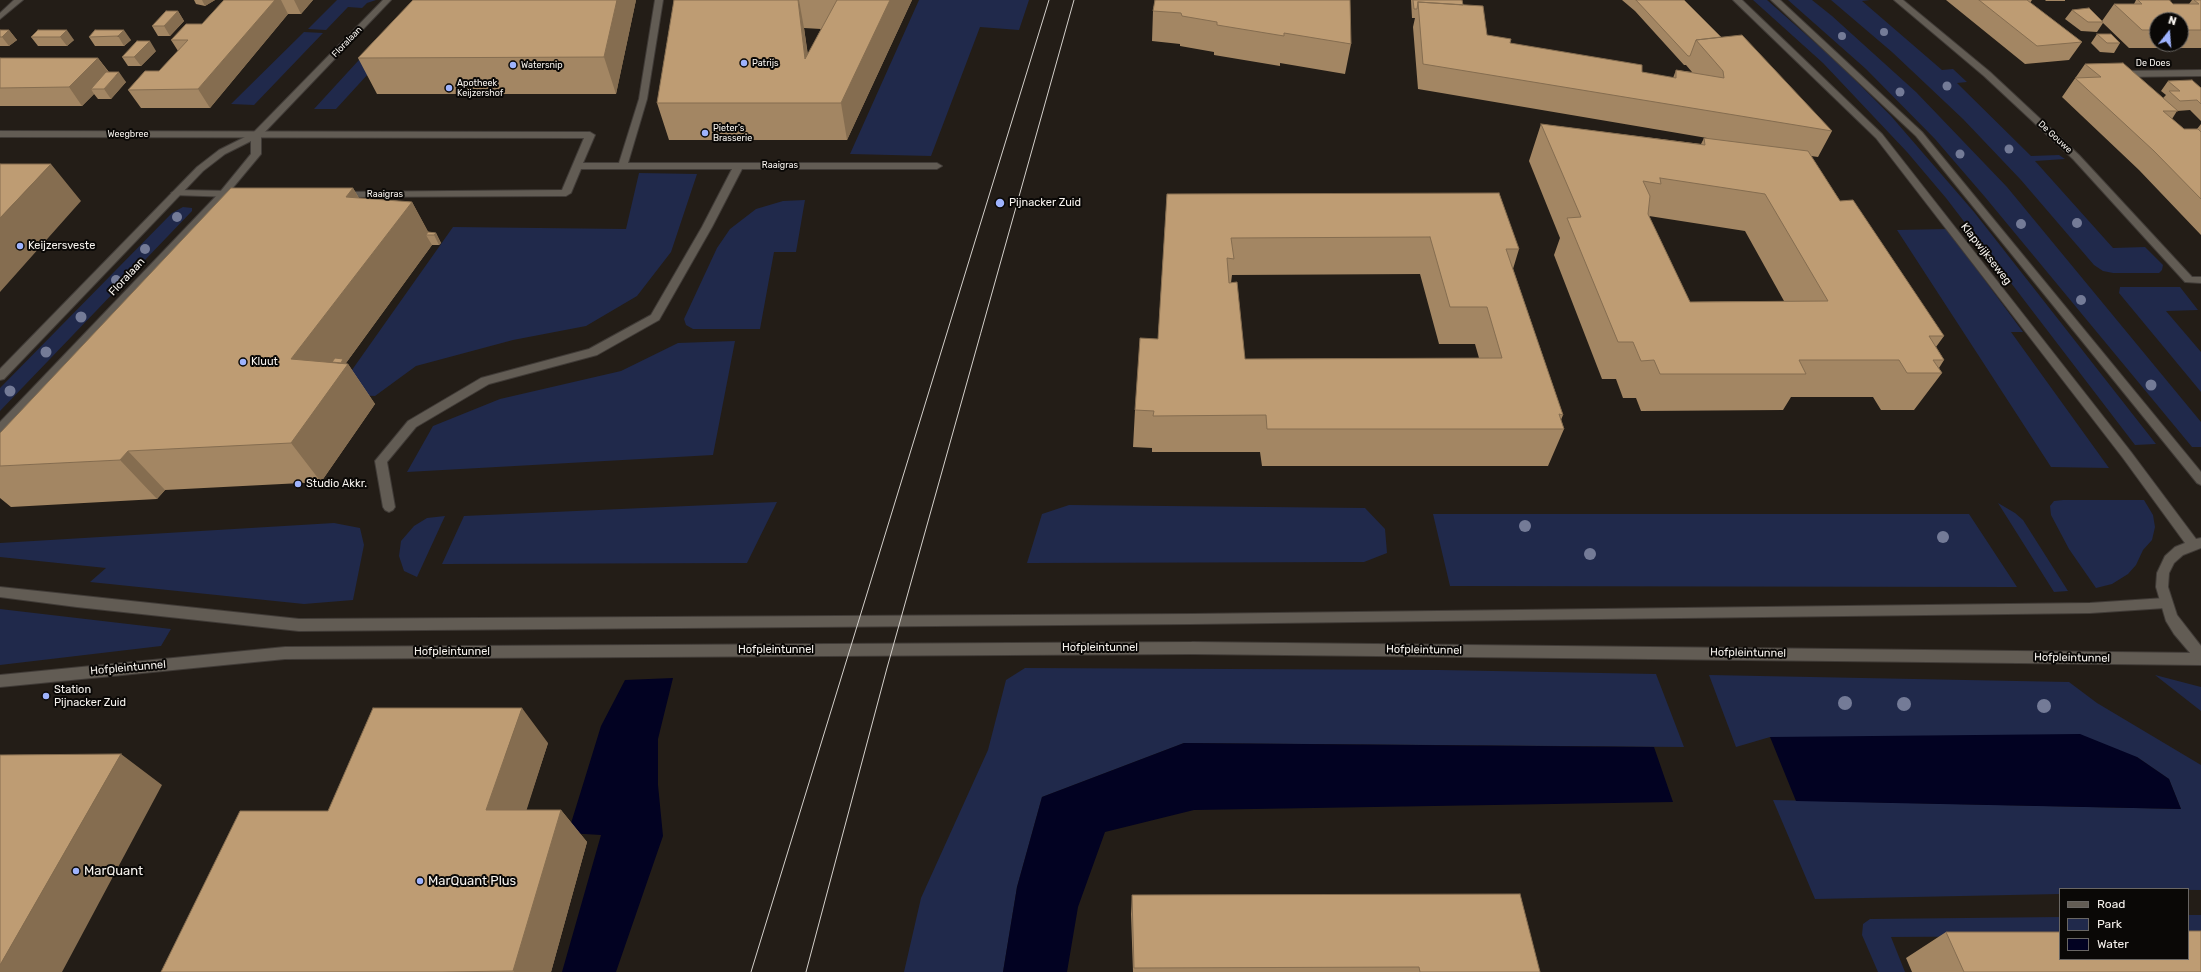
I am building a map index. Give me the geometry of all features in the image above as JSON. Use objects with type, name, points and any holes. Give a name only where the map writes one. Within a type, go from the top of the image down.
[{"type":"street","points":[[0,17],[19,0]]},
{"type":"street","name":"Floralaan","points":[[0,376],[200,169],[222,152],[256,135],[387,0]]},
{"type":"street","points":[[623,166],[643,99],[659,0]]},
{"type":"street","name":"Klapwijkseweg","points":[[1737,0],[1878,136],[2197,543]]},
{"type":"street","points":[[1775,0],[1920,134],[2201,480]]},
{"type":"street","name":"De Gouwe","points":[[1898,0],[1987,74],[2076,157],[2189,280],[2201,280]]},
{"type":"street","name":"De Does","points":[[2111,74],[2201,73]]},
{"type":"street","name":"Weegbree","points":[[0,134],[256,135]]},
{"type":"street","name":"Floralaan","points":[[0,429],[223,194],[256,154],[256,135]]},
{"type":"street","name":"Raaigras","points":[[256,135],[590,135],[566,193],[326,194]]},
{"type":"street","points":[[389,507],[381,460],[412,424],[485,381],[593,352],[655,317],[707,227],[739,165]]},
{"type":"street","name":"Raaigras","points":[[577,166],[937,166]]},
{"type":"street","points":[[176,194],[247,194]]},
{"type":"street","points":[[2197,543],[2179,551],[2169,560],[2163,573],[2162,587],[2165,603],[2179,630],[2201,657]]},
{"type":"street","points":[[0,592],[77,602],[299,625],[1183,620],[2090,608],[2165,603]]},
{"type":"street","name":"Hofpleintunnel","points":[[0,682],[60,674],[293,653],[1192,648],[2201,657]]},
{"type":"green space","points":[[337,0],[376,0],[367,3],[362,8],[348,7],[326,30],[308,29]]},
{"type":"green space","points":[[919,0],[1029,0],[1019,30],[980,27],[931,156],[850,154]]},
{"type":"green space","points":[[1753,0],[1767,0],[1837,62],[1891,116],[1974,212],[2156,444],[2135,445],[1946,198],[1907,152],[1823,63]]},
{"type":"green space","points":[[1788,0],[1812,0],[1832,16],[1916,92],[2007,187],[2201,422],[2201,447],[2192,447],[1985,197],[1935,139],[1866,69]]},
{"type":"green space","points":[[1831,0],[1870,0],[1862,1],[1942,70],[1953,69],[1967,82],[1957,83],[2031,156],[2059,155],[2065,159],[2035,161],[2113,248],[2145,247],[2163,265],[2162,270],[2159,273],[2113,273],[2103,271],[2094,265],[2021,180],[1963,119],[1892,52]]},
{"type":"green space","points":[[304,32],[323,33],[254,105],[231,104]]},
{"type":"green space","points":[[380,37],[401,38],[336,109],[314,109]]},
{"type":"green space","points":[[639,173],[697,174],[671,252],[637,296],[586,326],[513,340],[416,366],[375,396],[335,394],[453,227],[626,229]]},
{"type":"green space","points":[[805,200],[796,252],[774,252],[760,329],[693,329],[686,325],[684,319],[717,248],[730,229],[756,209],[783,201]]},
{"type":"green space","points":[[183,207],[192,208],[192,211],[0,411],[0,388],[172,213]]},
{"type":"green space","points":[[1947,229],[2023,332],[2011,332],[2109,468],[2051,467],[1897,230]]},
{"type":"green space","points":[[2120,287],[2180,287],[2198,310],[2166,311],[2201,352],[2201,392],[2119,293]]},
{"type":"green space","points":[[735,341],[713,455],[407,472],[433,426],[500,399],[621,371],[678,343]]},
{"type":"green space","points":[[2144,500],[2153,515],[2155,527],[2152,540],[2143,550],[2136,565],[2128,574],[2112,584],[2096,588],[2069,549],[2051,515],[2050,506],[2054,501]]},
{"type":"green space","points":[[777,502],[747,563],[442,564],[464,516]]},
{"type":"green space","points":[[1998,503],[2015,513],[2023,520],[2068,591],[2054,592]]},
{"type":"green space","points":[[1069,505],[1365,508],[1385,529],[1387,553],[1364,562],[1027,563],[1042,514]]},
{"type":"green space","points":[[1433,514],[1969,514],[2017,587],[1450,586]]},
{"type":"green space","points":[[445,516],[417,577],[404,571],[399,556],[401,541],[414,526],[427,518]]},
{"type":"green space","points":[[334,523],[360,528],[364,545],[353,600],[304,604],[90,582],[106,568],[0,557],[0,543]]},
{"type":"green space","points":[[0,609],[171,629],[161,646],[0,665]]},
{"type":"green space","points":[[1025,668],[1440,670],[1656,674],[1684,747],[1184,743],[1042,797],[1017,887],[1003,972],[904,972],[921,898],[988,750],[1006,680]]},
{"type":"green space","points":[[1709,675],[2069,682],[2097,703],[2201,765],[2201,890],[2189,890],[2189,888],[2059,888],[2059,894],[1815,899],[1773,800],[2181,809],[2169,779],[2137,757],[1770,737],[1736,747]]},
{"type":"green space","points":[[2155,675],[2201,687],[2201,711]]},
{"type":"green space","points":[[2189,915],[2201,915],[2201,936],[2189,936]]},
{"type":"green space","points":[[2059,917],[2059,936],[1891,937],[1905,972],[1878,972],[1862,935],[1863,924],[1870,919]]},
{"type":"water","points":[[673,678],[658,739],[658,785],[663,836],[616,972],[562,972],[601,835],[568,833],[601,726],[625,680]]},
{"type":"water","points":[[2080,734],[2137,757],[2169,779],[2181,809],[1796,801],[1770,737]]},
{"type":"water","points":[[1184,743],[1654,747],[1673,802],[1194,810],[1105,832],[1078,907],[1067,972],[1003,972],[1017,887],[1042,797]]},
{"type":"building","points":[[224,0],[275,0],[198,89],[128,90],[145,71],[159,71],[188,40],[171,40],[186,24],[202,24]]},
{"type":"building","points":[[413,0],[617,0],[604,57],[358,58]]},
{"type":"building","name":"Patrijs","points":[[674,0],[798,0],[805,59],[837,0],[890,0],[841,103],[657,103]]},
{"type":"building","points":[[1155,0],[1350,0],[1351,44],[1284,33],[1284,36],[1217,25],[1217,22],[1182,16],[1181,13],[1153,11]]},
{"type":"building","points":[[1413,0],[1462,0],[1463,5],[1418,2],[1417,9],[1414,9]]},
{"type":"building","points":[[1636,0],[1684,0],[1721,37],[1696,40],[1690,56],[1688,56]]},
{"type":"building","points":[[1979,0],[2027,0],[2082,42],[2037,46]]},
{"type":"building","points":[[2138,0],[2169,0],[2173,4],[2199,4],[2194,0],[2201,0],[2201,30],[2189,30],[2189,12],[2149,12],[2149,30],[2142,30],[2114,4],[2142,4]]},
{"type":"building","points":[[1418,2],[1483,6],[1487,35],[1511,39],[1510,43],[1642,65],[1642,72],[1676,78],[1676,70],[1724,78],[1723,71],[1696,40],[1742,35],[1832,131],[1423,64]]},
{"type":"building","points":[[2089,8],[2103,22],[2088,22],[2072,10]]},
{"type":"building","points":[[166,11],[178,11],[164,26],[152,26]]},
{"type":"building","points":[[0,30],[9,30],[2,37],[0,37]]},
{"type":"building","points":[[38,30],[67,30],[60,37],[31,37]]},
{"type":"building","points":[[95,30],[124,30],[118,36],[89,37]]},
{"type":"building","points":[[2097,34],[2111,34],[2120,43],[2107,43]]},
{"type":"building","points":[[137,41],[150,41],[134,57],[122,57]]},
{"type":"building","points":[[0,58],[98,58],[69,87],[0,88]]},
{"type":"building","points":[[2123,63],[2178,111],[2163,111],[2184,129],[2198,129],[2201,132],[2201,199],[2154,151],[2075,78],[2101,77],[2085,64]]},
{"type":"building","points":[[106,72],[119,72],[104,89],[91,89]]},
{"type":"building","points":[[2192,80],[2201,88],[2201,104],[2197,100],[2180,101],[2169,91],[2180,91],[2168,81]]},
{"type":"building","points":[[1541,124],[1705,145],[1704,138],[1808,151],[1840,201],[1853,200],[1944,336],[1929,336],[1944,360],[1933,360],[1942,373],[1907,373],[1899,360],[1799,360],[1806,374],[1660,374],[1654,360],[1641,361],[1633,342],[1618,342],[1567,218],[1581,217]],"holes":[[[1660,178],[1765,194],[1828,301],[1690,302],[1648,214],[1650,196],[1643,181],[1661,184]]]},
{"type":"building","points":[[0,164],[51,164],[0,218]]},
{"type":"building","name":"Kluut","points":[[231,188],[353,188],[346,197],[412,202],[291,359],[348,364],[291,443],[128,451],[120,460],[0,466],[0,433]]},
{"type":"building","points":[[1499,193],[1519,249],[1506,249],[1563,415],[1559,414],[1564,429],[1267,429],[1266,415],[1153,416],[1154,411],[1135,410],[1140,338],[1158,339],[1167,194]],"holes":[[[1430,237],[1450,307],[1487,307],[1502,358],[1245,359],[1237,282],[1229,283],[1227,258],[1234,259],[1231,238]]]},
{"type":"building","points":[[428,232],[436,233],[434,235],[426,235]]},
{"type":"building","points":[[335,358],[343,359],[341,363],[332,362]]},
{"type":"building","name":"MarQuant Plus","points":[[373,708],[522,708],[486,810],[561,810],[513,971],[161,972],[240,811],[328,811]]},
{"type":"building","points":[[121,754],[0,965],[0,755]]},
{"type":"building","points":[[1520,894],[1540,972],[1420,972],[1419,967],[1134,968],[1132,895]]},
{"type":"building","points":[[2189,931],[2201,931],[2201,972],[1964,972],[1946,932],[2059,932],[2059,960],[2189,960]]},
{"type":"tram line","points":[[751,972],[1049,0]]},
{"type":"tram line","points":[[806,972],[887,668],[1074,0]]},
{"type":"place","name":"Patrijs","points":[[744,63]]},
{"type":"place","name":"Watersnip","points":[[513,65]]},
{"type":"place","name":"Apotheek Keijzershof","points":[[449,88]]},
{"type":"place","name":"Pieter's Brasserie","points":[[705,133]]},
{"type":"place","name":"Pijnacker Zuid","points":[[1000,203]]},
{"type":"place","name":"Keijzersveste","points":[[20,246]]},
{"type":"place","name":"Kluut","points":[[243,362]]},
{"type":"place","name":"Studio Akkr.","points":[[298,484]]},
{"type":"place","name":"Station Pijnacker Zuid","points":[[46,696]]},
{"type":"place","name":"MarQuant","points":[[76,871]]},
{"type":"place","name":"MarQuant Plus","points":[[420,881]]}]
